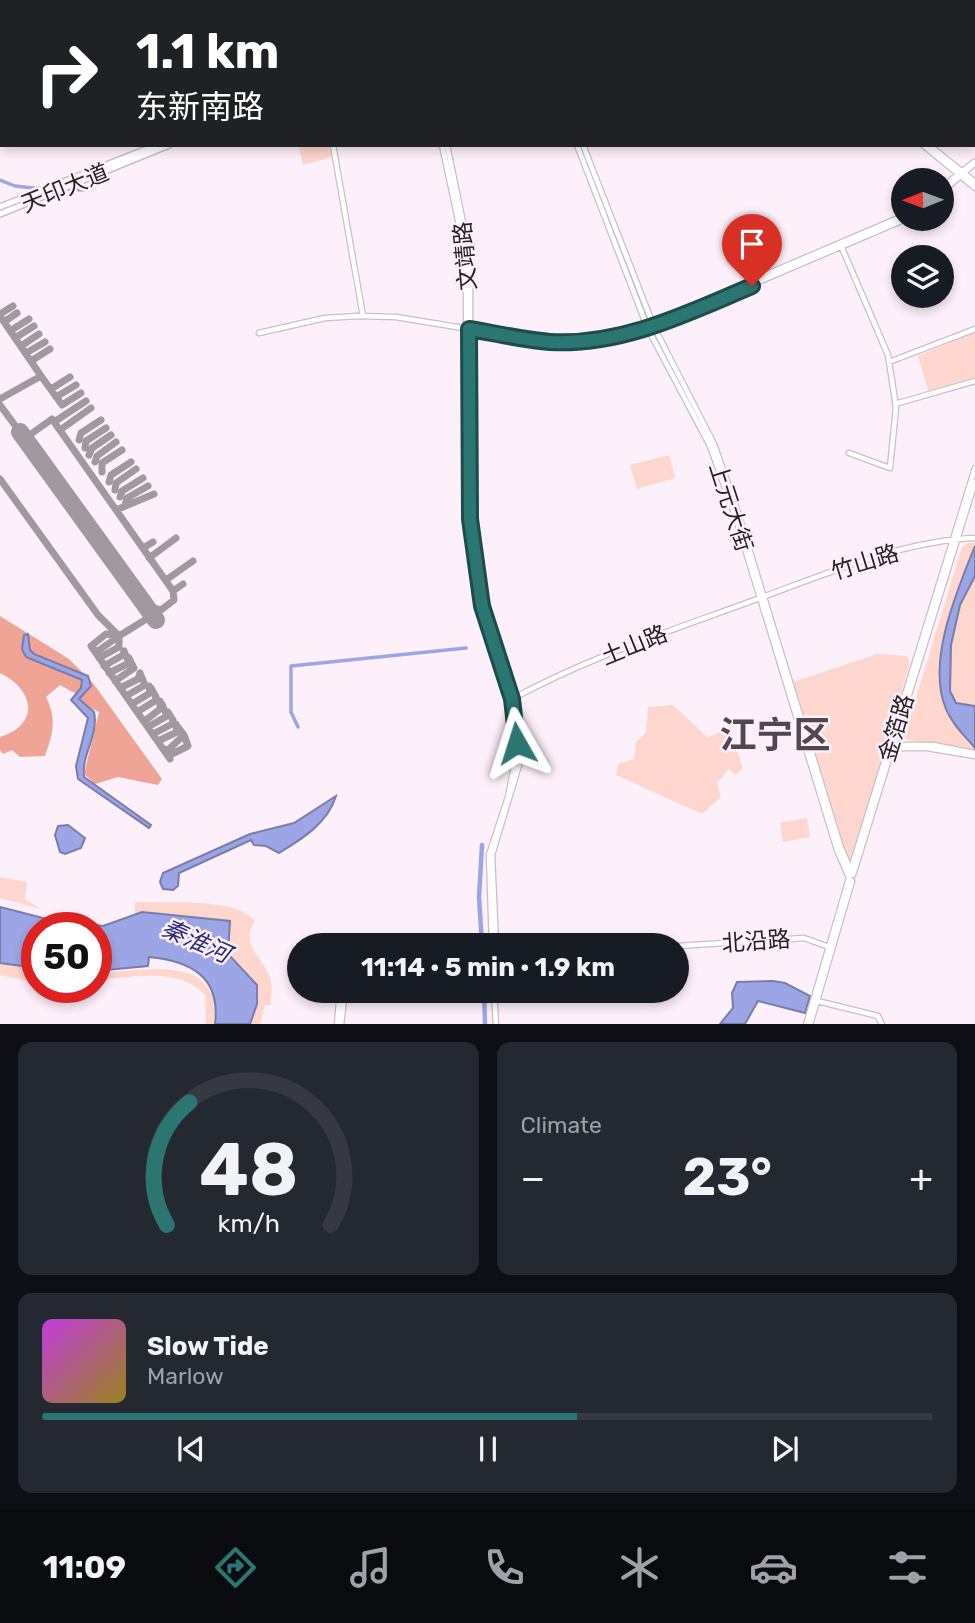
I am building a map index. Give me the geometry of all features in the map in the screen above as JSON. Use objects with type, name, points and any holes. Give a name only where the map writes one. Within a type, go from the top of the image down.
[{"type":"main road","name":"天印大道","points":[[0,207],[152,147]]},
{"type":"main road","name":"天印大道","points":[[0,214],[164,147]]},
{"type":"main road","points":[[333,147],[363,316]]},
{"type":"main road","name":"文靖路","points":[[445,147],[468,257],[467,519],[478,606],[507,699],[514,766],[508,797],[489,855],[493,933]]},
{"type":"main road","name":"上元大街","points":[[578,147],[650,326],[710,446],[762,597],[841,848],[852,868],[851,878]]},
{"type":"main road","name":"上元大街","points":[[584,147],[650,326]]},
{"type":"main road","points":[[926,147],[975,182]]},
{"type":"main road","points":[[931,147],[975,188]]},
{"type":"main road","points":[[954,180],[975,162]]},
{"type":"main road","points":[[259,334],[325,318],[363,316],[396,317],[549,342],[584,341],[650,326],[777,276],[891,224]]},
{"type":"main road","points":[[650,326],[891,224]]},
{"type":"main road","points":[[842,248],[889,362],[896,406],[890,468],[849,453]]},
{"type":"main road","name":"文靖路","points":[[467,329],[470,519],[482,606],[512,699],[519,765],[492,855],[494,933]]},
{"type":"main road","points":[[889,362],[975,329]]},
{"type":"main road","points":[[896,406],[975,382]]},
{"type":"main road","name":"金箔路","points":[[956,539],[975,468]]},
{"type":"main road","name":"金箔路","points":[[820,989],[851,878],[975,482]]},
{"type":"main road","name":"竹山路","points":[[762,597],[861,561],[956,539],[975,538]]},
{"type":"main road","name":"上元大街","points":[[762,597],[837,850],[851,878]]},
{"type":"main road","name":"土山路","points":[[512,699],[636,642],[762,597]]},
{"type":"main road","points":[[892,746],[974,754]]},
{"type":"main road","name":"金箔路","points":[[852,868],[892,746]]},
{"type":"main road","name":"北沿路","points":[[689,945],[804,938],[832,948]]},
{"type":"main road","points":[[808,1024],[820,989]]},
{"type":"main road","points":[[808,1024],[820,989]]},
{"type":"main road","points":[[817,1001],[878,1016],[882,1024]]},
{"type":"main road","points":[[339,1024],[341,1003]]},
{"type":"main road","points":[[496,1003],[497,1024]]},
{"type":"shaded area","points":[[298,147],[330,147],[332,157],[303,165]]},
{"type":"shaded area","points":[[975,332],[975,379],[929,393],[918,356]]},
{"type":"shaded area","points":[[669,455],[675,478],[637,489],[630,465]]},
{"type":"shaded area","points":[[975,543],[975,750],[907,740],[904,737],[962,547]]},
{"type":"shaded area","points":[[0,616],[69,659],[93,683],[162,779],[158,785],[118,777],[95,784],[84,774],[99,712],[79,703],[80,696],[60,685],[46,697],[52,712],[53,726],[45,756],[20,757],[12,750],[3,754],[0,750],[0,737],[13,732],[22,724],[28,707],[20,688],[0,673]]},
{"type":"shaded area","points":[[877,654],[907,656],[910,663],[851,862],[843,848],[793,682]]},
{"type":"shaded area","points":[[673,705],[708,738],[729,727],[743,769],[735,775],[729,769],[717,783],[721,797],[702,814],[616,775],[618,764],[634,759],[636,742],[646,733],[648,707]]},
{"type":"shaded area","points":[[807,818],[810,837],[783,842],[780,823]]},
{"type":"shaded area","points":[[0,877],[27,882],[25,899],[41,909],[0,898]]},
{"type":"shaded area","points":[[135,902],[181,902],[232,908],[255,921],[249,937],[270,977],[272,987],[271,1005],[265,1005],[260,1024],[206,1024],[205,995],[182,980],[154,976],[112,979],[112,972],[120,971],[178,971],[200,979],[214,996],[228,954],[230,921],[142,913],[135,916]]},
{"type":"shaded area","points":[[0,961],[21,967],[21,979],[0,975]]},
{"type":"water","points":[[975,546],[975,576],[960,605],[951,645],[950,691],[956,703],[975,706],[975,748],[955,725],[946,709],[940,670],[946,627]]},
{"type":"water","points":[[28,634],[30,650],[34,654],[88,676],[91,686],[79,699],[94,712],[95,720],[84,777],[151,825],[149,828],[78,779],[76,766],[88,718],[71,700],[81,688],[82,680],[26,657],[22,649],[24,635]]},
{"type":"water","points":[[336,796],[321,822],[279,853],[266,846],[254,845],[251,840],[179,873],[178,886],[173,890],[163,889],[160,882],[163,873],[250,834],[294,823]]},
{"type":"water","points":[[68,825],[85,838],[81,848],[65,854],[60,852],[55,835],[58,826]]},
{"type":"water","points":[[0,907],[21,912],[21,966],[0,963]]},
{"type":"water","name":"秦淮河","points":[[142,912],[230,921],[228,954],[257,985],[257,1004],[250,1024],[215,1024],[213,994],[208,983],[190,968],[149,957],[148,966],[112,969],[112,923]]},
{"type":"water","points":[[737,982],[785,983],[810,996],[805,1013],[758,1001],[745,1024],[720,1024],[733,1008],[732,993]]},
{"type":"waterway","points":[[0,180],[15,186],[42,189]]},
{"type":"waterway","points":[[64,189],[84,190]]},
{"type":"waterway","points":[[298,727],[291,712],[291,666],[466,648]]},
{"type":"waterway","points":[[481,933],[479,897],[482,845]]},
{"type":"waterway","points":[[484,1003],[485,1024]]},
{"type":"taxiway","points":[[0,314],[13,306]]},
{"type":"taxiway","points":[[4,322],[17,313]]},
{"type":"taxiway","points":[[0,316],[41,376]]},
{"type":"taxiway","points":[[10,331],[29,319]]},
{"type":"taxiway","points":[[15,338],[34,326]]},
{"type":"taxiway","points":[[21,346],[39,334]]},
{"type":"taxiway","points":[[26,353],[45,342]]},
{"type":"taxiway","points":[[31,361],[50,349]]},
{"type":"taxiway","points":[[0,399],[41,376],[62,405],[81,393]]},
{"type":"taxiway","points":[[51,389],[70,377]]},
{"type":"taxiway","points":[[56,397],[76,385]]},
{"type":"taxiway","points":[[54,422],[86,401]]},
{"type":"taxiway","points":[[0,405],[20,432]]},
{"type":"taxiway","points":[[60,430],[91,408]]},
{"type":"taxiway","points":[[24,439],[52,419],[173,591],[174,600],[161,610],[146,606]]},
{"type":"taxiway","points":[[79,440],[81,433],[101,420]]},
{"type":"taxiway","points":[[85,448],[86,441],[106,428]]},
{"type":"taxiway","points":[[89,455],[92,448],[111,435]]},
{"type":"taxiway","points":[[95,462],[97,456],[116,442]]},
{"type":"taxiway","points":[[102,472],[102,463],[122,450]]},
{"type":"taxiway","points":[[109,482],[111,475],[131,462]]},
{"type":"taxiway","points":[[115,490],[116,483],[136,469]]},
{"type":"taxiway","points":[[120,497],[122,491],[143,478]]},
{"type":"taxiway","points":[[0,479],[98,615],[119,636],[119,647],[99,658]]},
{"type":"taxiway","points":[[125,505],[127,498],[148,486]]},
{"type":"taxiway","points":[[116,510],[154,494]]},
{"type":"taxiway","points":[[149,558],[176,538]]},
{"type":"taxiway","points":[[143,548],[153,542]]},
{"type":"taxiway","points":[[166,580],[193,561]]},
{"type":"taxiway","points":[[173,591],[183,584]]},
{"type":"taxiway","points":[[148,618],[119,636],[106,634],[91,646],[170,759]]},
{"type":"taxiway","points":[[93,649],[98,651],[119,636]]},
{"type":"taxiway","points":[[104,666],[123,655],[124,651]]},
{"type":"taxiway","points":[[109,673],[129,663],[124,651]]},
{"type":"taxiway","points":[[115,681],[134,668],[129,658]]},
{"type":"taxiway","points":[[120,688],[138,679],[140,673]]},
{"type":"taxiway","points":[[126,696],[145,685],[140,673]]},
{"type":"taxiway","points":[[132,704],[150,693],[149,686]]},
{"type":"taxiway","points":[[137,712],[155,701],[156,697],[151,688]]},
{"type":"taxiway","points":[[142,719],[146,720],[160,709],[160,701]]},
{"type":"taxiway","points":[[148,727],[167,716],[162,704]]},
{"type":"taxiway","points":[[153,734],[172,724],[173,720],[168,712]]},
{"type":"taxiway","points":[[158,741],[177,732],[176,724]]},
{"type":"taxiway","points":[[164,749],[168,750],[184,735],[178,727]]},
{"type":"taxiway","points":[[168,756],[188,746],[184,735]]},
{"type":"runway","points":[[20,432],[156,620]]},
{"type":"district","name":"江宁区","points":[[775,735]]},
{"type":"route","points":[[517,743],[512,699],[482,606],[470,519],[469,329],[549,342],[584,341],[648,329],[752,286]]}]
